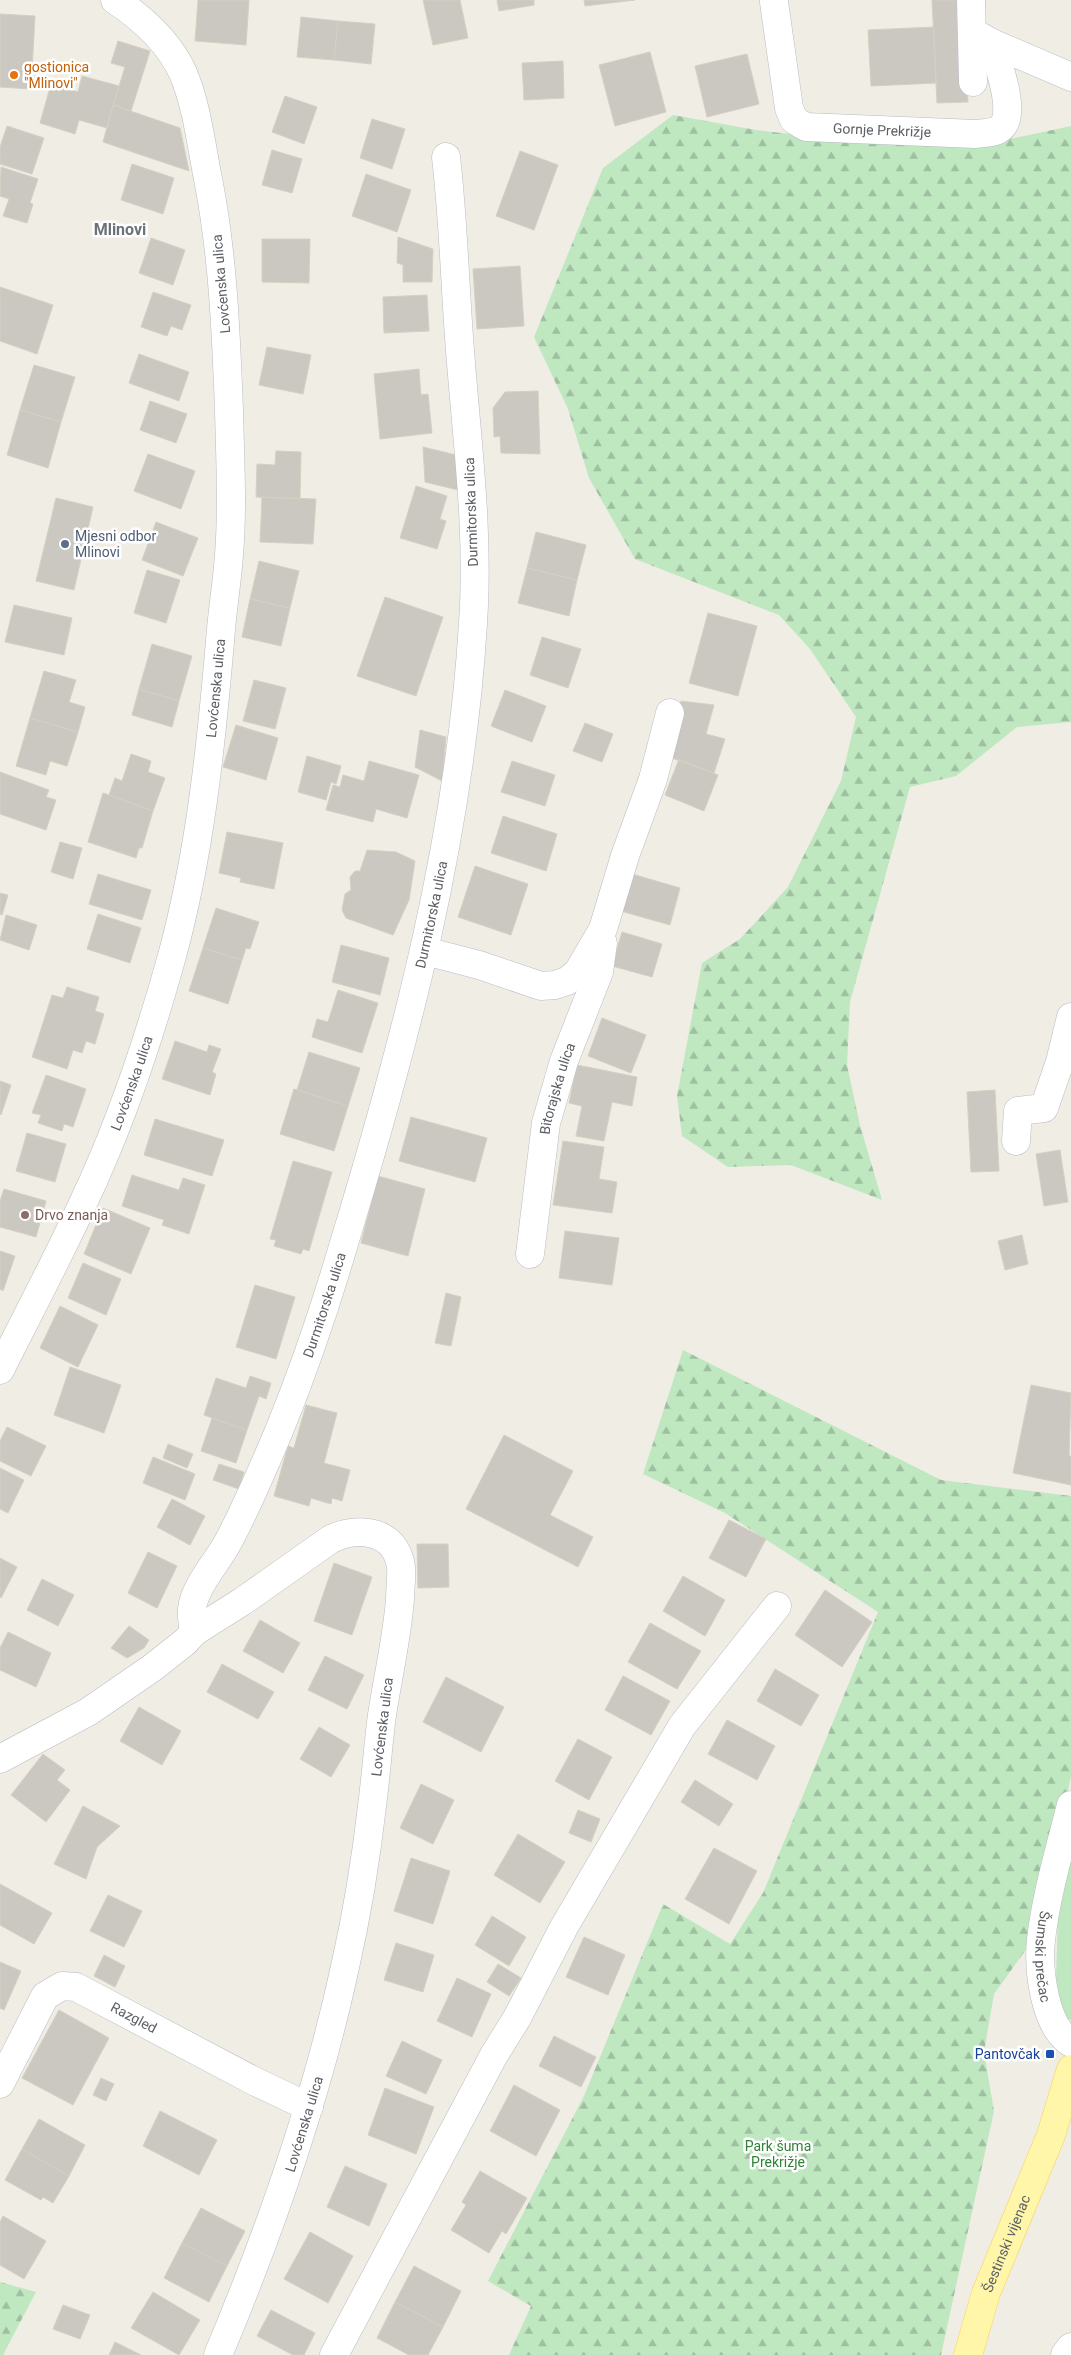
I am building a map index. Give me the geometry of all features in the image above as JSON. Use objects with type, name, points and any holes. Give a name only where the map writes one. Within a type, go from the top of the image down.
[{"type":"main road","name":"Šestinski vijenac","points":[[968,2355],[986,2294],[1051,2135],[1071,2069]]},
{"type":"main road","name":"Šestinski vijenac","points":[[1051,2135],[1071,2112]]},
{"type":"street","name":"Lovćenska ulica","points":[[0,1370],[84,1203],[100,1167],[134,1078],[173,952],[194,859],[208,768],[229,554],[230,450],[225,325],[214,215],[195,115],[182,71],[174,57],[147,25],[115,0]]},
{"type":"street","points":[[971,0],[982,37],[973,82]]},
{"type":"street","name":"Gornje Prekrižje","points":[[774,2],[789,108],[794,120],[806,128],[976,134],[999,130],[1007,120],[1008,105],[982,37]]},
{"type":"street","points":[[982,37],[1071,77]]},
{"type":"street","name":"Durmitorska ulica","points":[[194,1632],[192,1606],[207,1575],[227,1544],[280,1428],[326,1304],[398,1054],[425,951],[453,810],[474,618],[474,524],[472,475],[457,312],[452,208],[446,157]]},
{"type":"street","name":"Bitorajska ulica","points":[[425,951],[479,965],[541,986],[555,985],[567,981],[578,972],[603,929],[625,856],[653,779],[670,713]]},
{"type":"street","name":"Bitorajska ulica","points":[[530,1254],[546,1123],[564,1060],[599,972],[603,950],[603,929]]},
{"type":"street","points":[[1016,1141],[1018,1111],[1044,1108],[1060,1062],[1071,1017]]},
{"type":"street","name":"Lovćenska ulica","points":[[0,1759],[88,1712],[152,1668],[185,1642],[194,1632],[244,1601],[331,1539],[342,1534],[372,1532],[390,1542],[396,1551],[401,1567],[398,1626],[386,1689],[371,1814],[346,1967],[309,2107],[274,2215],[218,2355]]},
{"type":"street","points":[[334,2355],[494,2055],[517,2018],[564,1927],[682,1726],[777,1606]]},
{"type":"street","name":"Šumski prečac","points":[[1071,1805],[1046,1907],[1040,1942],[1047,2005],[1055,2026],[1065,2039],[1071,2043]]},
{"type":"street","name":"Razgled","points":[[0,2084],[45,1996],[62,1986],[76,1987],[256,2082],[309,2107]]},
{"type":"street","points":[[1065,2355],[1071,2348]]},
{"type":"green space","points":[[673,115],[756,130],[832,139],[1015,138],[1071,126],[1071,722],[1017,727],[956,776],[910,787],[850,1002],[847,1065],[860,1125],[882,1200],[791,1165],[728,1167],[682,1136],[677,1096],[702,963],[740,939],[788,887],[841,781],[856,717],[810,649],[779,615],[635,559],[589,478],[568,409],[534,337],[603,168]]},
{"type":"green space","name":"Park šuma Prekrižje","points":[[683,1350],[941,1480],[1071,1496],[1071,1777],[1035,1937],[994,1994],[984,2052],[994,2111],[941,2355],[509,2355],[531,2306],[488,2281],[584,2096],[663,1904],[730,1944],[763,1893],[878,1612],[725,1513],[643,1474]]},
{"type":"green space","points":[[1071,1846],[1071,2020],[1063,2018],[1056,1977],[1058,1915]]},
{"type":"green space","points":[[0,2282],[36,2292],[3,2355],[0,2355]]},
{"type":"building","points":[[198,0],[249,0],[246,45],[195,41]]},
{"type":"building","points":[[423,0],[460,0],[468,38],[433,45]]},
{"type":"building","points":[[497,0],[534,0],[534,5],[499,11]]},
{"type":"building","points":[[584,0],[635,0],[585,6]]},
{"type":"building","points":[[932,0],[963,0],[968,102],[937,103]]},
{"type":"building","points":[[0,14],[35,16],[31,89],[0,87]]},
{"type":"building","points":[[301,17],[338,21],[334,60],[297,57]]},
{"type":"building","points":[[338,21],[375,24],[371,64],[334,60]]},
{"type":"building","points":[[934,27],[936,83],[871,86],[868,30]]},
{"type":"building","points":[[118,41],[150,51],[131,111],[113,105],[125,67],[111,63]]},
{"type":"building","points":[[650,52],[666,112],[615,126],[599,65]]},
{"type":"building","points":[[747,54],[759,104],[707,117],[695,66]]},
{"type":"building","points":[[563,61],[564,98],[524,100],[522,63]]},
{"type":"building","points":[[82,76],[119,86],[107,128],[79,120],[75,134],[40,123],[51,84],[78,92]]},
{"type":"building","points":[[285,96],[317,107],[304,144],[272,132]]},
{"type":"building","points":[[113,105],[180,128],[189,171],[103,142]]},
{"type":"building","points":[[372,119],[405,129],[392,169],[360,158]]},
{"type":"building","points":[[7,126],[44,138],[32,174],[0,164],[0,147]]},
{"type":"building","points":[[272,150],[302,159],[292,193],[262,185]]},
{"type":"building","points":[[520,151],[558,165],[534,230],[496,216]]},
{"type":"building","points":[[132,164],[174,178],[163,214],[121,200]]},
{"type":"building","points":[[1,167],[38,179],[30,203],[33,204],[27,223],[3,216],[9,199],[0,196]]},
{"type":"building","points":[[366,174],[411,190],[397,232],[352,216]]},
{"type":"building","points":[[398,237],[433,249],[432,282],[403,282],[403,265],[397,263]]},
{"type":"building","points":[[151,238],[185,250],[173,285],[139,273]]},
{"type":"building","points":[[262,239],[310,239],[309,283],[262,282]]},
{"type":"building","points":[[520,266],[524,326],[477,329],[473,269]]},
{"type":"building","points":[[0,287],[53,305],[37,354],[0,341]]},
{"type":"building","points":[[153,292],[191,305],[182,330],[171,326],[167,336],[141,327]]},
{"type":"building","points":[[427,295],[429,331],[384,333],[383,297]]},
{"type":"building","points":[[267,347],[311,355],[303,394],[259,385]]},
{"type":"building","points":[[139,354],[189,372],[179,401],[129,383]]},
{"type":"building","points":[[34,365],[75,377],[61,422],[20,410]]},
{"type":"building","points":[[419,369],[421,395],[428,394],[432,433],[380,439],[374,374]]},
{"type":"building","points":[[538,391],[540,454],[501,453],[500,436],[494,437],[493,408],[505,392]]},
{"type":"building","points":[[150,401],[187,414],[176,443],[140,430]]},
{"type":"building","points":[[20,410],[61,422],[48,468],[7,455]]},
{"type":"building","points":[[423,447],[456,455],[458,490],[425,482]]},
{"type":"building","points":[[276,451],[301,452],[300,499],[256,497],[257,464],[275,465]]},
{"type":"building","points":[[148,454],[195,471],[181,509],[134,491]]},
{"type":"building","points":[[416,486],[447,496],[440,519],[446,521],[437,549],[400,538]]},
{"type":"building","points":[[262,497],[316,499],[313,544],[260,542]]},
{"type":"building","name":"Mjesni odbor Mlinovi","points":[[56,498],[93,507],[74,590],[36,581]]},
{"type":"building","points":[[156,522],[198,538],[183,576],[142,560]]},
{"type":"building","points":[[536,532],[586,545],[577,580],[527,568]]},
{"type":"building","points":[[259,561],[299,571],[290,608],[250,599]]},
{"type":"building","points":[[527,568],[577,580],[569,616],[518,603]]},
{"type":"building","points":[[147,570],[180,580],[166,623],[134,613]]},
{"type":"building","points":[[385,597],[443,617],[416,696],[357,676]]},
{"type":"building","points":[[250,599],[290,608],[281,646],[242,637]]},
{"type":"building","points":[[14,605],[72,618],[64,655],[5,642]]},
{"type":"building","points":[[708,613],[757,626],[738,696],[689,683]]},
{"type":"building","points":[[542,637],[581,649],[568,688],[530,675]]},
{"type":"building","points":[[152,644],[192,656],[179,701],[139,689]]},
{"type":"building","points":[[44,671],[76,680],[69,702],[85,707],[78,732],[30,718]]},
{"type":"building","points":[[254,680],[286,688],[275,729],[243,721]]},
{"type":"building","points":[[139,689],[179,701],[172,727],[132,715]]},
{"type":"building","points":[[505,690],[546,706],[532,742],[491,726]]},
{"type":"building","points":[[681,701],[714,705],[706,734],[725,739],[714,773],[669,757]]},
{"type":"building","points":[[30,718],[78,732],[67,766],[50,761],[46,775],[16,766]]},
{"type":"building","points":[[585,723],[613,734],[602,762],[573,751]]},
{"type":"building","points":[[236,725],[278,738],[266,780],[223,767]]},
{"type":"building","points":[[420,730],[446,737],[442,781],[415,767]]},
{"type":"building","points":[[131,754],[151,761],[148,772],[165,778],[153,811],[109,795],[115,778],[122,781]]},
{"type":"building","points":[[307,756],[341,766],[336,784],[331,782],[326,800],[298,792]]},
{"type":"building","points":[[679,759],[718,775],[704,811],[665,795]]},
{"type":"building","points":[[369,761],[419,775],[407,818],[376,809],[373,822],[326,810],[333,785],[340,787],[343,775],[364,781]]},
{"type":"building","points":[[512,761],[555,775],[545,806],[501,792]]},
{"type":"building","points":[[0,772],[49,790],[46,797],[56,800],[46,830],[0,814]]},
{"type":"building","points":[[103,793],[153,811],[142,848],[139,848],[136,858],[88,842]]},
{"type":"building","points":[[503,816],[557,834],[546,871],[491,853]]},
{"type":"building","points":[[227,832],[283,843],[274,889],[240,882],[241,878],[219,873]]},
{"type":"building","points":[[60,842],[82,848],[73,879],[51,872]]},
{"type":"building","points":[[367,850],[396,852],[415,861],[409,900],[393,935],[346,918],[342,910],[345,894],[351,890],[350,877],[355,871],[360,871]]},
{"type":"building","points":[[475,866],[528,884],[511,935],[458,917]]},
{"type":"building","points":[[98,874],[151,890],[142,920],[89,904]]},
{"type":"building","points":[[632,874],[680,888],[670,925],[621,911]]},
{"type":"building","points":[[0,893],[8,895],[2,915],[0,914]]},
{"type":"building","points":[[216,908],[259,922],[250,949],[246,948],[242,960],[203,948]]},
{"type":"building","points":[[98,914],[141,928],[130,963],[87,949]]},
{"type":"building","points":[[6,915],[37,925],[29,950],[0,940]]},
{"type":"building","points":[[622,932],[662,944],[652,977],[612,966]]},
{"type":"building","points":[[341,945],[389,958],[380,995],[332,982]]},
{"type":"building","points":[[203,948],[242,960],[228,1004],[189,991]]},
{"type":"building","points":[[67,987],[99,997],[95,1011],[104,1014],[95,1044],[86,1041],[82,1053],[73,1050],[67,1069],[32,1057],[52,995],[63,998]]},
{"type":"building","points":[[338,990],[378,1003],[362,1053],[312,1037],[317,1019],[328,1022]]},
{"type":"building","points":[[602,1018],[646,1035],[631,1073],[588,1056]]},
{"type":"building","points":[[175,1041],[207,1052],[209,1045],[221,1049],[212,1072],[216,1074],[210,1095],[162,1079]]},
{"type":"building","points":[[309,1052],[360,1068],[348,1106],[297,1090]]},
{"type":"building","points":[[577,1065],[637,1077],[632,1106],[612,1102],[604,1141],[576,1136],[582,1106],[569,1103]]},
{"type":"building","points":[[46,1075],[86,1089],[73,1127],[64,1124],[62,1131],[38,1123],[41,1115],[32,1113]]},
{"type":"building","points":[[0,1081],[11,1085],[1,1115],[0,1114]]},
{"type":"building","points":[[294,1089],[348,1106],[334,1151],[280,1134]]},
{"type":"building","points":[[995,1090],[999,1171],[971,1172],[967,1092]]},
{"type":"building","points":[[411,1117],[487,1138],[475,1182],[399,1161]]},
{"type":"building","points":[[155,1119],[224,1140],[212,1176],[144,1155]]},
{"type":"building","points":[[27,1133],[66,1144],[55,1182],[16,1171]]},
{"type":"building","points":[[563,1141],[604,1147],[599,1179],[617,1182],[612,1213],[553,1205]]},
{"type":"building","points":[[1060,1150],[1068,1202],[1044,1206],[1036,1154]]},
{"type":"building","points":[[293,1161],[332,1172],[309,1251],[303,1249],[301,1254],[274,1246],[276,1240],[270,1239]]},
{"type":"building","points":[[132,1175],[179,1190],[183,1178],[205,1185],[189,1234],[162,1225],[164,1220],[122,1206]]},
{"type":"building","points":[[378,1176],[425,1189],[408,1256],[361,1243]]},
{"type":"building","points":[[4,1189],[46,1201],[36,1237],[0,1227],[0,1201]]},
{"type":"building","points":[[103,1208],[150,1228],[131,1274],[84,1254]]},
{"type":"building","points":[[565,1231],[619,1238],[612,1285],[559,1278]]},
{"type":"building","points":[[1022,1235],[1028,1264],[1005,1270],[998,1241]]},
{"type":"building","points":[[0,1251],[15,1256],[3,1291],[0,1289]]},
{"type":"building","points":[[83,1263],[121,1279],[106,1315],[68,1298]]},
{"type":"building","points":[[255,1285],[295,1297],[276,1359],[236,1347]]},
{"type":"building","points":[[446,1293],[461,1297],[451,1346],[435,1343]]},
{"type":"building","points":[[60,1306],[98,1325],[78,1367],[40,1348]]},
{"type":"building","points":[[70,1367],[121,1385],[104,1433],[54,1415]]},
{"type":"building","points":[[250,1376],[271,1383],[266,1399],[259,1396],[247,1430],[204,1415],[216,1378],[246,1388]]},
{"type":"building","points":[[1031,1385],[1071,1393],[1069,1456],[1071,1456],[1071,1485],[1013,1473]]},
{"type":"building","points":[[306,1405],[337,1413],[324,1463],[350,1470],[342,1501],[332,1498],[331,1504],[311,1498],[309,1506],[274,1496],[288,1446],[294,1448]]},
{"type":"building","points":[[212,1418],[247,1430],[236,1463],[201,1451]]},
{"type":"building","points":[[7,1427],[46,1446],[31,1476],[0,1461],[0,1441]]},
{"type":"building","points":[[504,1435],[573,1471],[550,1515],[593,1537],[578,1567],[466,1509]]},
{"type":"building","points":[[168,1444],[193,1454],[187,1468],[163,1458]]},
{"type":"building","points":[[153,1457],[195,1474],[185,1500],[143,1483]]},
{"type":"building","points":[[219,1464],[244,1472],[239,1489],[213,1480]]},
{"type":"building","points":[[0,1468],[24,1480],[8,1513],[0,1509]]},
{"type":"building","points":[[172,1499],[205,1516],[190,1545],[157,1527]]},
{"type":"building","points":[[729,1520],[766,1539],[746,1577],[709,1558]]},
{"type":"building","points":[[417,1544],[448,1544],[449,1587],[418,1588]]},
{"type":"building","points":[[148,1552],[177,1566],[157,1608],[128,1593]]},
{"type":"building","points":[[0,1558],[17,1567],[1,1598],[0,1597]]},
{"type":"building","points":[[334,1563],[372,1577],[352,1635],[314,1621]]},
{"type":"building","points":[[683,1576],[725,1600],[705,1636],[663,1611]]},
{"type":"building","points":[[42,1579],[74,1595],[58,1626],[27,1610]]},
{"type":"building","points":[[825,1590],[872,1622],[842,1667],[795,1635]]},
{"type":"building","points":[[260,1620],[300,1643],[283,1673],[243,1651]]},
{"type":"building","points":[[650,1623],[701,1651],[677,1689],[628,1662]]},
{"type":"building","points":[[129,1626],[149,1640],[144,1648],[127,1658],[111,1648]]},
{"type":"building","points":[[8,1632],[51,1653],[36,1687],[0,1670],[0,1648]]},
{"type":"building","points":[[325,1656],[364,1675],[347,1709],[308,1690]]},
{"type":"building","points":[[222,1664],[274,1692],[258,1719],[207,1692]]},
{"type":"building","points":[[775,1669],[819,1695],[801,1726],[757,1701]]},
{"type":"building","points":[[623,1676],[670,1701],[651,1735],[605,1710]]},
{"type":"building","points":[[446,1677],[504,1707],[481,1752],[423,1722]]},
{"type":"building","points":[[139,1707],[181,1731],[162,1765],[120,1741]]},
{"type":"building","points":[[727,1720],[775,1746],[757,1780],[708,1754]]},
{"type":"building","points":[[319,1727],[350,1745],[331,1777],[300,1759]]},
{"type":"building","points":[[578,1739],[612,1757],[589,1800],[555,1781]]},
{"type":"building","points":[[43,1754],[65,1770],[57,1780],[70,1790],[46,1822],[11,1795]]},
{"type":"building","points":[[695,1780],[733,1804],[719,1826],[681,1802]]},
{"type":"building","points":[[421,1784],[454,1800],[433,1844],[400,1828]]},
{"type":"building","points":[[83,1806],[120,1826],[97,1847],[86,1879],[54,1864]]},
{"type":"building","points":[[578,1810],[600,1819],[591,1842],[569,1833]]},
{"type":"building","points":[[518,1834],[565,1862],[540,1903],[494,1875]]},
{"type":"building","points":[[714,1848],[757,1871],[729,1924],[685,1899]]},
{"type":"building","points":[[411,1858],[450,1871],[433,1924],[394,1911]]},
{"type":"building","points":[[0,1884],[52,1913],[34,1944],[0,1925]]},
{"type":"building","points":[[108,1895],[142,1911],[124,1947],[90,1931]]},
{"type":"building","points":[[492,1916],[526,1937],[509,1966],[475,1945]]},
{"type":"building","points":[[584,1937],[625,1955],[608,1995],[566,1977]]},
{"type":"building","points":[[396,1943],[434,1955],[423,1992],[384,1980]]},
{"type":"building","points":[[104,1955],[125,1966],[115,1987],[94,1976]]},
{"type":"building","points":[[0,1962],[21,1971],[4,2010],[0,2008]]},
{"type":"building","points":[[498,1964],[521,1978],[509,1996],[487,1982]]},
{"type":"building","points":[[457,1978],[491,1994],[472,2037],[437,2021]]},
{"type":"building","points":[[59,2010],[109,2038],[73,2105],[22,2078]]},
{"type":"building","points":[[554,2036],[596,2057],[581,2087],[539,2066]]},
{"type":"building","points":[[402,2041],[442,2060],[426,2094],[386,2076]]},
{"type":"building","points":[[101,2078],[114,2084],[106,2101],[93,2095]]},
{"type":"building","points":[[514,2085],[560,2110],[536,2156],[490,2131]]},
{"type":"building","points":[[385,2088],[434,2107],[416,2154],[368,2135]]},
{"type":"building","points":[[160,2111],[217,2140],[199,2175],[143,2146]]},
{"type":"building","points":[[39,2119],[85,2145],[69,2176],[22,2149]]},
{"type":"building","points":[[22,2149],[69,2176],[53,2203],[43,2197],[41,2200],[5,2180]]},
{"type":"building","points":[[345,2166],[387,2184],[369,2226],[327,2207]]},
{"type":"building","points":[[480,2171],[527,2198],[506,2234],[502,2231],[489,2253],[451,2230],[466,2205],[462,2202]]},
{"type":"building","points":[[201,2208],[245,2231],[227,2266],[182,2243]]},
{"type":"building","points":[[3,2216],[46,2241],[24,2279],[0,2265],[0,2222]]},
{"type":"building","points":[[310,2232],[353,2256],[328,2303],[284,2279]]},
{"type":"building","points":[[182,2243],[227,2266],[209,2302],[164,2278]]},
{"type":"building","points":[[414,2266],[461,2291],[443,2327],[395,2302]]},
{"type":"building","points":[[153,2292],[200,2320],[179,2355],[131,2328]]},
{"type":"building","points":[[395,2302],[443,2327],[428,2355],[409,2355],[377,2338]]},
{"type":"building","points":[[63,2305],[90,2315],[80,2339],[53,2329]]},
{"type":"building","points":[[271,2310],[315,2333],[304,2355],[293,2355],[257,2336]]},
{"type":"building","points":[[115,2342],[141,2355],[109,2355]]},
{"type":"place","name":"gostionica \"Mlinovi\"","points":[[14,75]]},
{"type":"place","name":"Mjesni odbor Mlinovi","points":[[65,544]]},
{"type":"place","name":"Drvo znanja","points":[[25,1215]]},
{"type":"place","name":"Pantovčak","points":[[1050,2054]]},
{"type":"district","name":"Mlinovi","points":[[120,229]]}]
